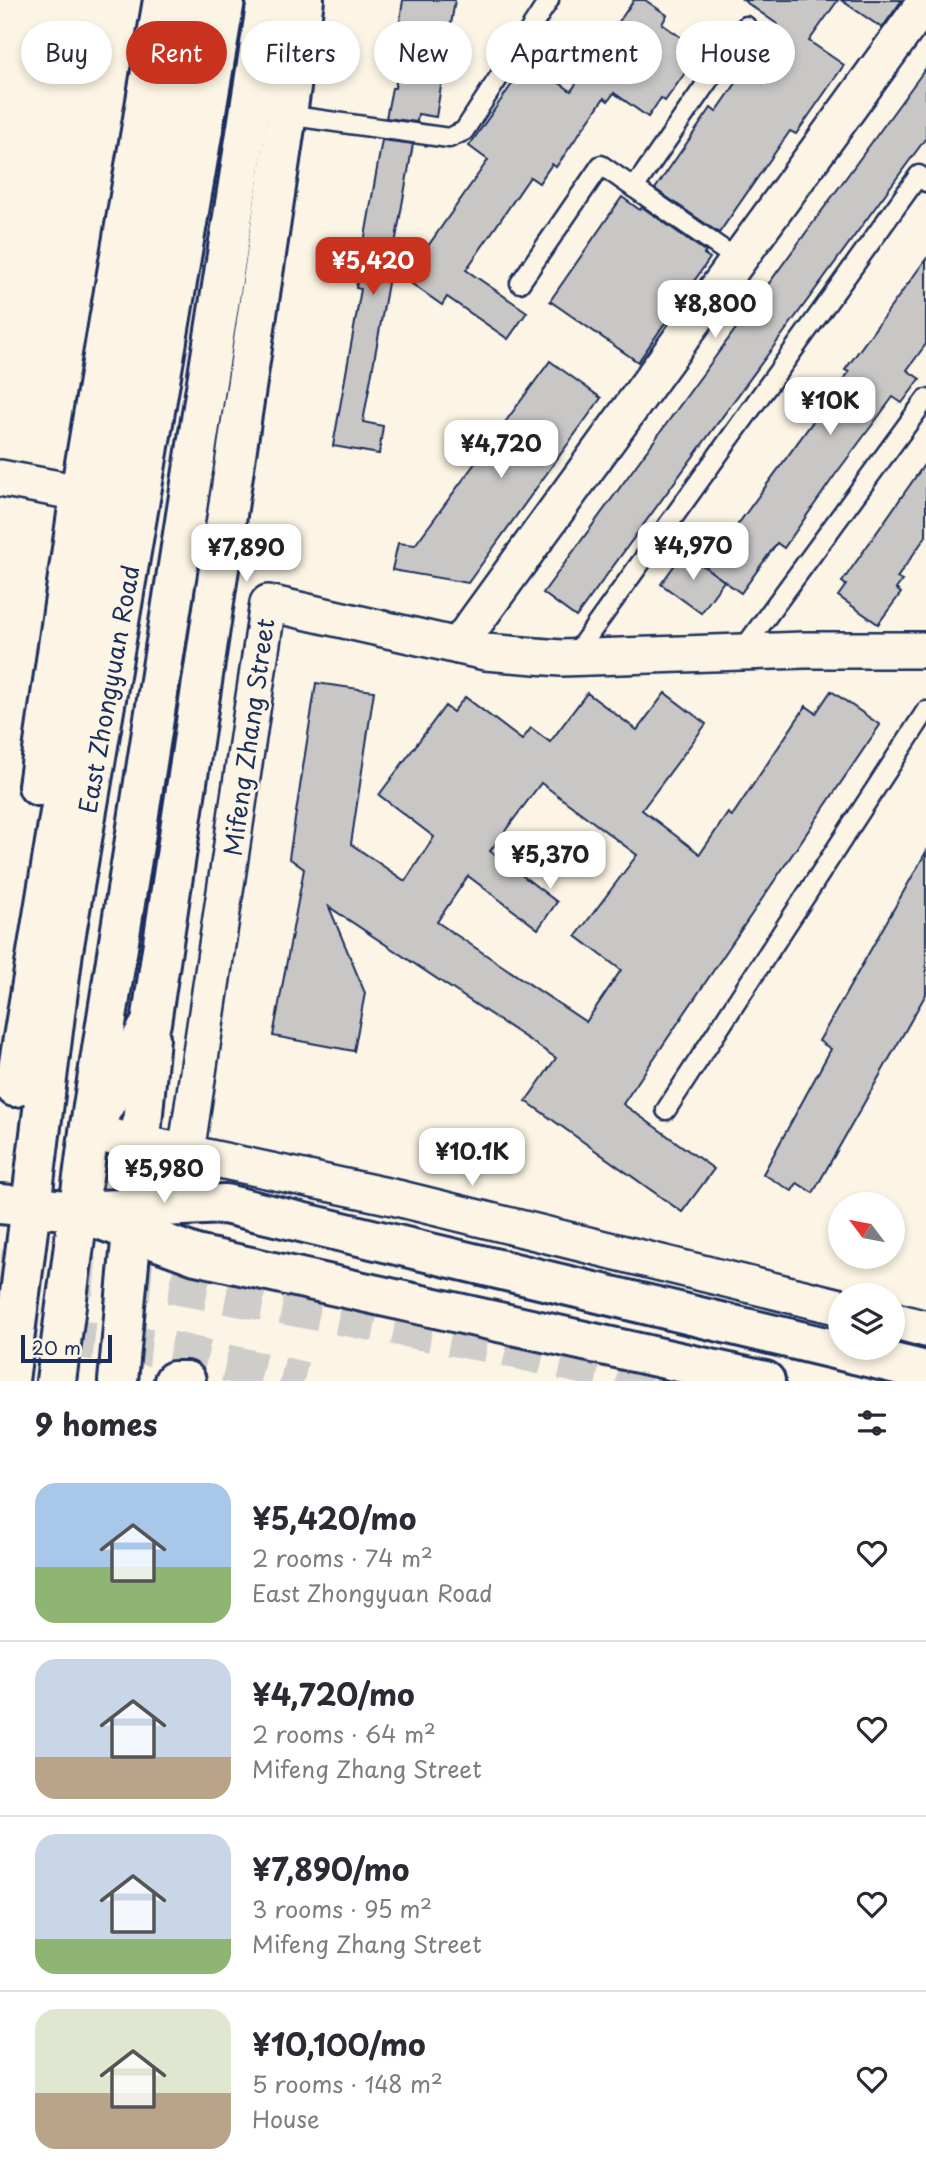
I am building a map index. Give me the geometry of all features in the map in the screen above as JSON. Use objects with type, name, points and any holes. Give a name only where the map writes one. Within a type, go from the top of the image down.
[{"type":"main road","points":[[0,1050],[80,493],[163,0]]},
{"type":"main road","points":[[42,1124],[8,1076],[193,0]]},
{"type":"main road","name":"East Zhongyuan Road","points":[[9,1381],[15,1205],[42,1124],[63,951],[225,0]]},
{"type":"main road","name":"East Zhongyuan Road","points":[[56,1381],[89,1132],[267,0]]},
{"type":"main road","points":[[118,1381],[151,1023],[304,0]]},
{"type":"main road","points":[[89,1132],[151,1023]]},
{"type":"main road","points":[[15,1205],[133,1220],[225,1204],[926,1371]]},
{"type":"main road","points":[[133,1220],[196,1255],[765,1381]]},
{"type":"main road","points":[[174,1381],[186,1381]]},
{"type":"street","points":[[458,646],[926,1]]},
{"type":"street","points":[[0,478],[80,493]]},
{"type":"street","name":"Mifeng Zhang Street","points":[[186,1153],[268,603],[485,652],[573,657],[926,650]]},
{"type":"street","points":[[89,1132],[397,1198],[828,1304]]},
{"type":"street","points":[[905,1323],[926,1329]]},
{"type":"lane","points":[[286,115],[449,138],[464,131],[549,0]]},
{"type":"lane","points":[[634,187],[706,84]]},
{"type":"lane","points":[[520,283],[601,165],[738,260]]},
{"type":"lane","points":[[573,657],[919,175],[926,182]]},
{"type":"lane","points":[[741,652],[926,399]]},
{"type":"lane","points":[[666,1110],[926,711]]},
{"type":"building","points":[[403,0],[455,0],[452,21],[400,21]]},
{"type":"building","points":[[634,0],[645,0],[667,15],[662,24],[662,21],[619,21]]},
{"type":"building","points":[[743,0],[838,0],[809,41],[844,65],[796,134],[790,131],[719,233],[655,189],[711,108],[716,112],[735,84],[795,84],[795,21],[773,21]]},
{"type":"building","points":[[841,0],[902,0],[882,28]]},
{"type":"building","points":[[662,24],[676,34],[677,84],[665,101],[661,98],[648,117],[614,93],[608,101],[604,98],[556,167],[552,164],[539,183],[530,177],[466,270],[527,312],[508,339],[447,297],[442,305],[405,279],[488,160],[469,146],[512,84],[561,84],[571,91],[576,84],[662,84]]},
{"type":"building","points":[[926,68],[926,138],[576,617],[543,593]]},
{"type":"building","points":[[396,84],[441,84],[436,117],[418,114],[417,122],[386,118],[392,88],[395,88]]},
{"type":"building","points":[[382,140],[413,144],[363,422],[383,426],[379,454],[333,446],[361,289],[356,288]]},
{"type":"building","points":[[622,197],[640,210],[642,207],[706,252],[704,254],[710,258],[638,362],[550,301]]},
{"type":"building","points":[[926,259],[926,344],[907,370],[920,379],[902,403],[893,397],[784,548],[777,543],[741,593],[706,568],[849,372],[845,370]]},
{"type":"building","points":[[550,361],[601,398],[468,583],[392,570],[398,543],[415,545]]},
{"type":"building","points":[[926,462],[926,536],[897,578],[902,581],[896,589],[901,593],[878,624],[838,596],[846,585],[842,582]]},
{"type":"building","points":[[684,552],[724,581],[701,613],[661,584]]},
{"type":"building","points":[[316,683],[374,691],[351,844],[405,881],[434,837],[379,795],[445,706],[453,712],[465,697],[522,740],[531,728],[550,742],[587,693],[637,730],[665,693],[706,724],[642,810],[700,854],[728,813],[732,816],[806,706],[816,713],[831,691],[880,725],[623,1104],[714,1169],[682,1212],[526,1101],[556,1058],[329,907],[365,993],[354,1051],[273,1036],[304,869],[289,858]],"holes":[[[541,783],[637,855],[576,936],[621,970],[586,1022],[437,922],[468,876],[538,929],[557,902],[490,851]]]},
{"type":"building","points":[[926,852],[926,994],[813,1193],[797,1183],[792,1191],[763,1174],[831,1049],[819,1041]]},
{"type":"tunnel","points":[[0,1268],[163,1283],[491,1344],[651,1381]]},
{"type":"tunnel","points":[[0,1331],[160,1348],[304,1381]]}]
